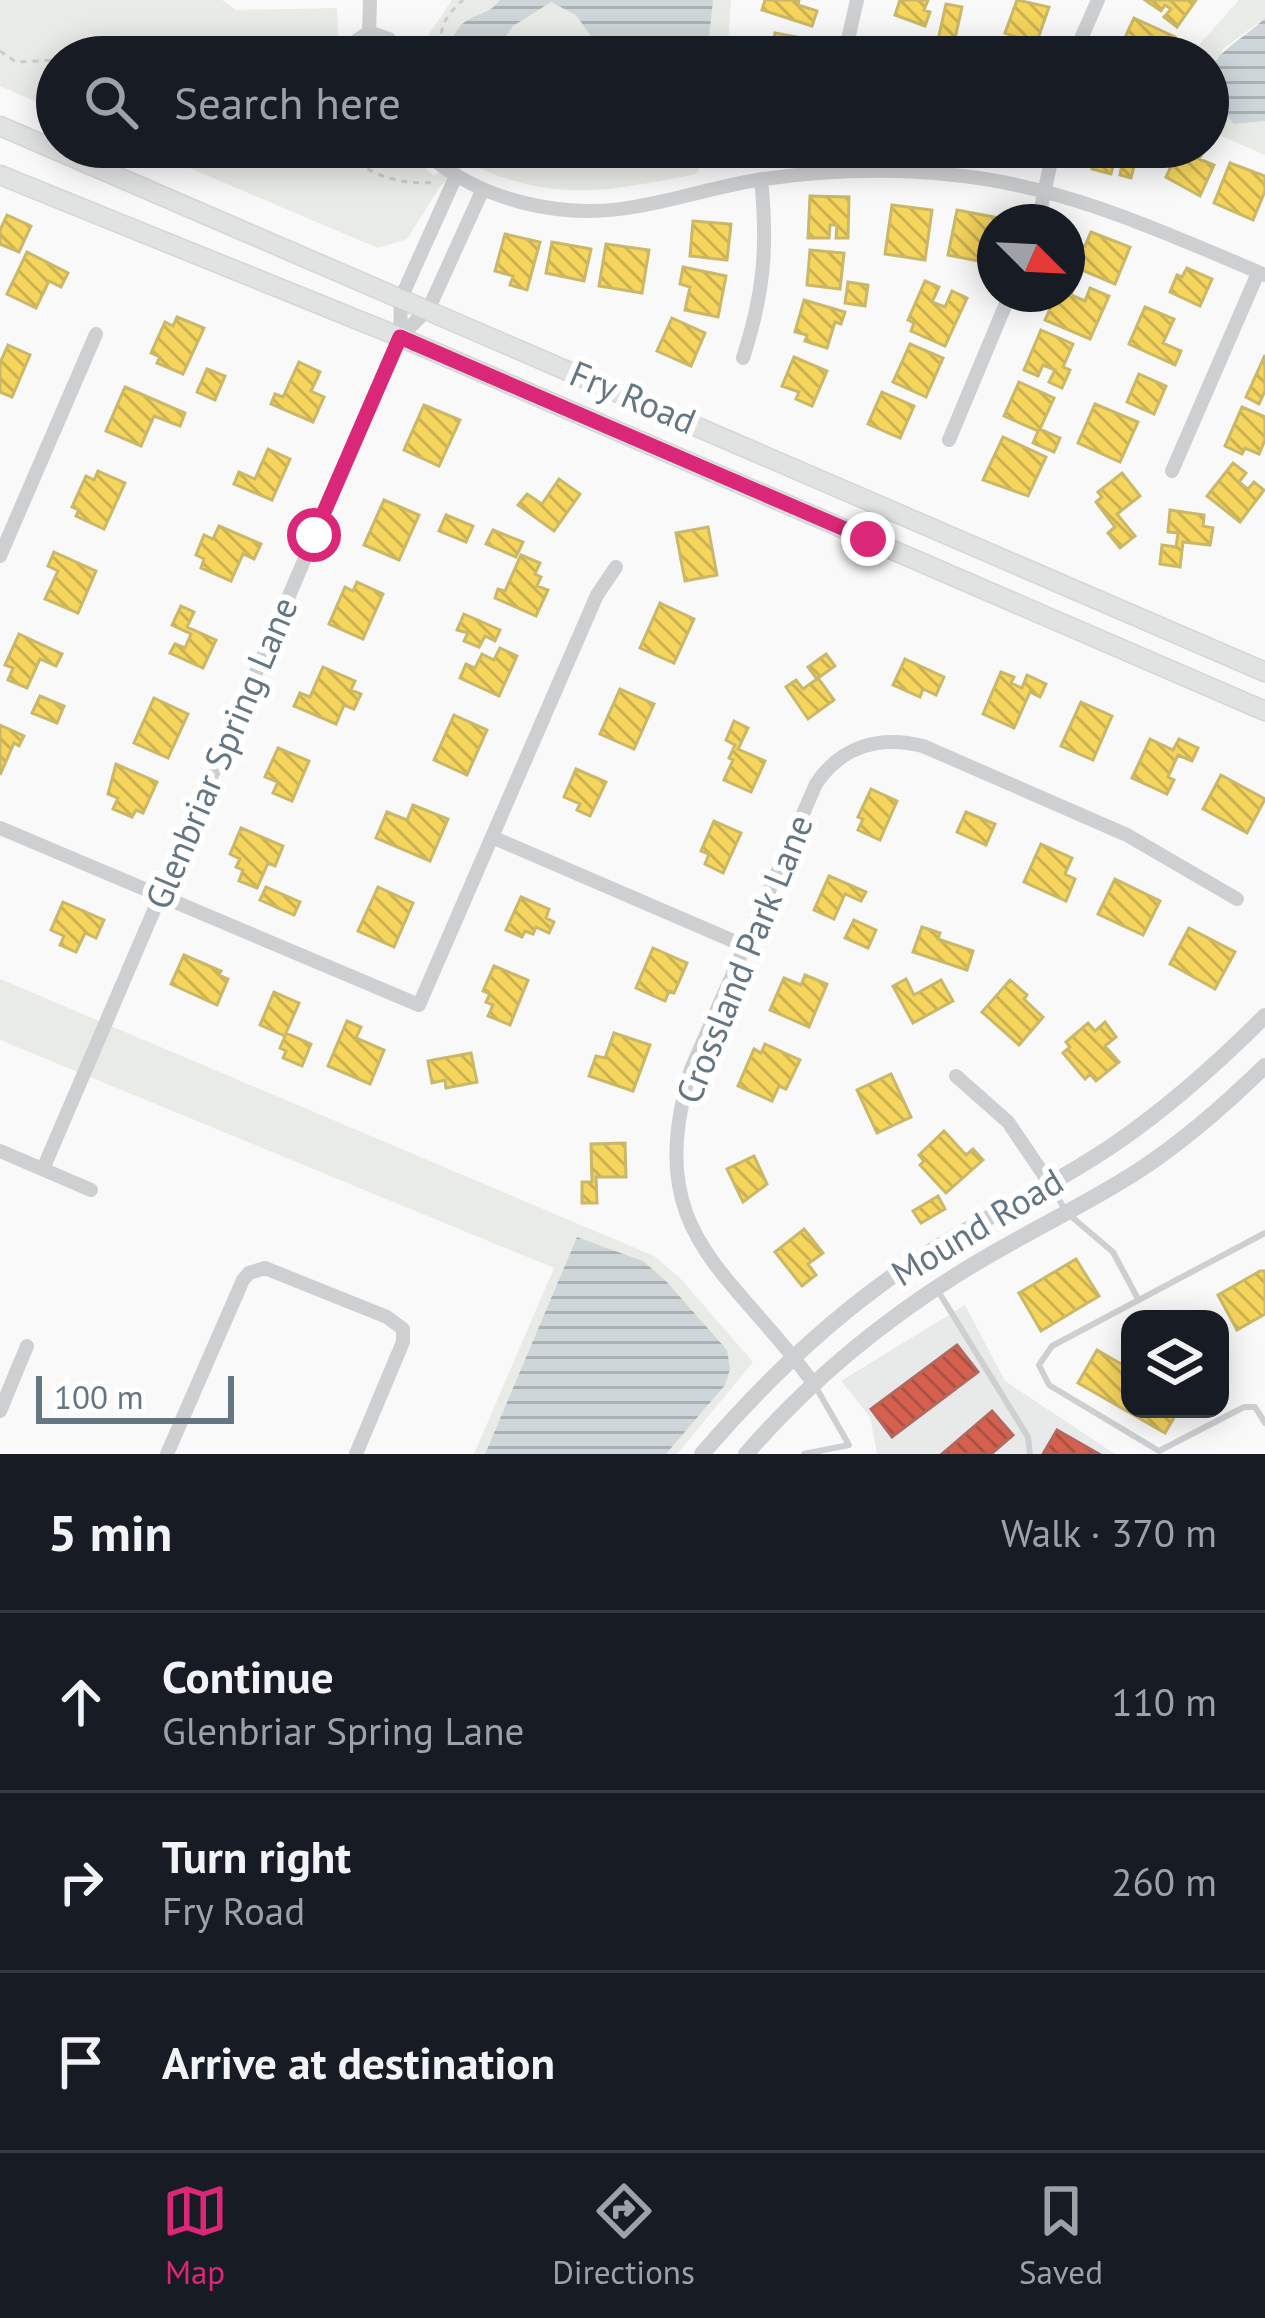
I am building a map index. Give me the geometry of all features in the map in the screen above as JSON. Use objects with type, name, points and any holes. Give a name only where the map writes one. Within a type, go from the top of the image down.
[{"type":"main road","name":"Fry Road","points":[[0,126],[36,141]]},
{"type":"main road","name":"Fry Road","points":[[98,168],[1265,672]]},
{"type":"main road","name":"Fry Road","points":[[0,175],[400,337],[1265,711]]},
{"type":"main road","points":[[868,539],[882,506]]},
{"type":"street","points":[[369,32],[370,0]]},
{"type":"street","points":[[849,36],[857,0]]},
{"type":"street","points":[[1082,36],[1098,0]]},
{"type":"street","points":[[363,36],[369,32],[383,36]]},
{"type":"street","points":[[445,168],[483,189],[560,209],[598,212],[761,179],[839,170],[958,175],[1046,192],[1125,215],[1262,274],[1172,471]]},
{"type":"street","points":[[1042,204],[1050,168]]},
{"type":"street","points":[[400,337],[401,298],[454,175]]},
{"type":"street","points":[[742,358],[758,314],[765,274],[761,179]]},
{"type":"street","points":[[400,337],[429,308],[483,189]]},
{"type":"street","points":[[949,440],[1002,312]]},
{"type":"street","points":[[0,556],[96,334]]},
{"type":"street","name":"Glenbriar Spring Lane","points":[[44,1169],[400,337]]},
{"type":"street","points":[[0,828],[419,1005],[597,595],[616,567]]},
{"type":"street","name":"Crossland Park Lane","points":[[813,1383],[709,1261],[689,1222],[676,1144],[678,1112],[691,1069],[828,766],[877,741],[923,746],[1107,826],[1237,898]]},
{"type":"street","points":[[492,837],[746,946]]},
{"type":"street","name":"Mound Road","points":[[702,1454],[793,1354],[899,1272],[1121,1140],[1173,1100],[1265,1016]]},
{"type":"street","name":"Mound Road","points":[[746,1454],[813,1383],[874,1331],[1155,1158],[1265,1066]]},
{"type":"street","points":[[956,1076],[1008,1121],[1050,1184]]},
{"type":"street","points":[[0,1151],[91,1190]]},
{"type":"street","points":[[167,1454],[243,1280],[258,1269],[291,1277],[387,1317],[403,1329],[404,1342],[356,1454]]},
{"type":"street","points":[[0,1411],[27,1346]]},
{"type":"lane","points":[[1050,1184],[1066,1212],[1114,1252],[1138,1299]]},
{"type":"lane","points":[[1265,1232],[1052,1346],[1039,1365],[1049,1385],[1159,1451],[1244,1407],[1255,1407],[1265,1423]]},
{"type":"lane","points":[[937,1288],[1028,1437],[1030,1454]]},
{"type":"lane","points":[[804,1454],[849,1445],[813,1383]]},
{"type":"path","points":[[442,36],[447,14],[463,0]]},
{"type":"path","points":[[0,51],[16,62],[36,61]]},
{"type":"path","points":[[364,168],[396,181],[435,183],[454,175],[458,168]]},
{"type":"shaded area","points":[[0,0],[222,0],[236,10],[337,8],[338,36],[36,36],[36,102],[0,86]]},
{"type":"shaded area","points":[[452,0],[731,0],[728,36],[428,36]]},
{"type":"shaded area","points":[[500,0],[713,0],[709,36],[591,36],[576,15],[551,2],[513,26],[506,36],[454,36],[462,24]]},
{"type":"shaded area","points":[[1239,0],[1265,0],[1265,18],[1229,45],[1229,36],[1207,36]]},
{"type":"shaded area","points":[[1265,18],[1265,121],[1234,124],[1229,117],[1229,48]]},
{"type":"shaded area","points":[[1229,115],[1234,124],[1265,121],[1265,155],[1229,139]]},
{"type":"shaded area","points":[[189,168],[425,168],[434,176],[444,168],[462,168],[441,185],[407,239],[378,248]]},
{"type":"shaded area","points":[[480,168],[700,168],[696,174],[608,189],[555,189]]},
{"type":"shaded area","points":[[0,979],[654,1256],[679,1277],[753,1362],[677,1454],[666,1454],[725,1384],[727,1350],[643,1261],[577,1237],[485,1454],[474,1454],[554,1268],[0,1040]]},
{"type":"shaded area","points":[[577,1237],[643,1261],[666,1281],[727,1350],[730,1369],[725,1385],[666,1454],[485,1454]]},
{"type":"shaded area","points":[[965,1305],[1005,1381],[1115,1454],[877,1454],[870,1417],[841,1381]]},
{"type":"building: Homes","points":[[765,0],[799,0],[798,5],[817,11],[812,26],[762,10]]},
{"type":"building: Homes","points":[[900,0],[928,0],[925,26],[895,15]]},
{"type":"building: Homes","points":[[1017,0],[1049,7],[1039,36],[1005,33]]},
{"type":"building: Homes","points":[[1145,0],[1196,0],[1177,27],[1164,17],[1171,9],[1165,5],[1161,11]]},
{"type":"building: Homes","points":[[946,4],[962,7],[956,36],[939,36]]},
{"type":"building: Homes","points":[[1134,18],[1173,36],[1126,36]]},
{"type":"building: Homes","points":[[1229,166],[1265,176],[1265,191],[1253,220],[1214,203]]},
{"type":"building: Homes","points":[[1121,168],[1134,168],[1131,178],[1120,175]]},
{"type":"building: Homes","points":[[1170,168],[1213,168],[1200,196],[1166,177]]},
{"type":"building: Homes","points":[[810,196],[849,197],[848,238],[836,238],[837,225],[830,225],[829,238],[808,238]]},
{"type":"building: Homes","points":[[892,205],[932,210],[925,260],[885,254]]},
{"type":"building: Homes","points":[[957,210],[977,214],[977,261],[948,255]]},
{"type":"building: Homes","points":[[7,215],[31,226],[19,252],[0,244]]},
{"type":"building: Homes","points":[[693,221],[731,224],[727,260],[690,256]]},
{"type":"building: Homes","points":[[1091,232],[1130,247],[1115,284],[1085,271],[1085,246]]},
{"type":"building: Homes","points":[[505,234],[540,242],[527,290],[510,285],[513,276],[495,271]]},
{"type":"building: Homes","points":[[552,242],[591,249],[584,281],[546,273]]},
{"type":"building: Homes","points":[[606,244],[649,250],[642,293],[599,286]]},
{"type":"building: Homes","points":[[810,250],[844,253],[840,289],[807,285]]},
{"type":"building: Homes","points":[[27,252],[68,273],[61,287],[49,281],[36,308],[7,294]]},
{"type":"building: Homes","points":[[683,267],[726,276],[718,317],[685,310],[690,287],[680,284]]},
{"type":"building: Homes","points":[[1187,268],[1212,279],[1200,306],[1170,292],[1177,275],[1182,277]]},
{"type":"building: Homes","points":[[925,281],[939,287],[932,302],[945,307],[952,291],[967,298],[945,346],[911,331],[914,323],[908,320]]},
{"type":"building: Homes","points":[[848,282],[868,285],[865,306],[845,303]]},
{"type":"building: Homes","points":[[1090,288],[1109,296],[1090,339],[1045,320],[1049,312],[1085,312]]},
{"type":"building: Homes","points":[[804,300],[845,312],[841,324],[835,322],[827,348],[795,332]]},
{"type":"building: Homes","points":[[1145,307],[1174,319],[1163,343],[1181,351],[1175,365],[1129,344]]},
{"type":"building: Homes","points":[[177,317],[204,328],[183,374],[157,363],[160,357],[151,353],[165,322],[173,326]]},
{"type":"building: Homes","points":[[672,318],[705,333],[691,366],[657,351]]},
{"type":"building: Homes","points":[[1041,330],[1073,344],[1063,367],[1070,370],[1062,388],[1049,382],[1055,370],[1043,365],[1038,376],[1024,370]]},
{"type":"building: Homes","points":[[910,344],[943,358],[926,397],[893,382]]},
{"type":"building: Homes","points":[[8,345],[30,355],[12,397],[0,392],[0,363]]},
{"type":"building: Homes","points":[[1265,355],[1265,391],[1259,404],[1246,397]]},
{"type":"building: Homes","points":[[794,357],[827,371],[812,406],[796,399],[799,392],[782,386]]},
{"type":"building: Homes","points":[[299,362],[320,372],[311,391],[324,397],[313,422],[271,404],[275,394],[283,397]]},
{"type":"building: Homes","points":[[207,369],[225,376],[215,400],[197,392]]},
{"type":"building: Homes","points":[[1139,374],[1166,386],[1154,414],[1127,402]]},
{"type":"building: Homes","points":[[1019,382],[1054,398],[1040,429],[1060,438],[1054,452],[1033,443],[1038,431],[1004,416]]},
{"type":"building: Homes","points":[[125,387],[185,413],[180,426],[154,416],[141,446],[106,431]]},
{"type":"building: Homes","points":[[882,392],[914,406],[900,438],[868,424]]},
{"type":"building: Homes","points":[[1095,404],[1138,422],[1120,462],[1078,443]]},
{"type":"building: Homes","points":[[424,405],[460,420],[439,466],[404,450]]},
{"type":"building: Homes","points":[[1242,407],[1265,417],[1265,440],[1259,454],[1245,448],[1242,454],[1225,446]]},
{"type":"building: Homes","points":[[1003,437],[1046,457],[1028,496],[983,480]]},
{"type":"building: Homes","points":[[268,449],[290,459],[272,500],[234,484],[239,472],[255,479]]},
{"type":"building: Homes","points":[[1233,463],[1246,473],[1239,482],[1248,489],[1254,482],[1264,490],[1240,522],[1207,496]]},
{"type":"building: Homes","points":[[98,471],[125,483],[104,529],[76,516],[79,510],[72,507],[86,476],[94,480]]},
{"type":"building: Homes","points":[[1122,473],[1140,496],[1117,514],[1135,536],[1120,548],[1108,533],[1115,527],[1096,502],[1102,497],[1098,492]]},
{"type":"building: Homes","points":[[559,479],[580,494],[554,531],[518,505],[527,494],[542,504]]},
{"type":"building: Homes","points":[[384,500],[419,515],[399,560],[364,545]]},
{"type":"building: Homes","points":[[1170,510],[1204,515],[1203,526],[1213,528],[1210,545],[1183,542],[1180,567],[1160,564],[1162,545],[1176,547],[1178,533],[1168,532]]},
{"type":"building: Homes","points":[[446,515],[473,526],[466,542],[439,531]]},
{"type":"building: Homes","points":[[219,526],[261,544],[254,559],[243,554],[231,581],[201,568],[204,559],[196,555],[204,535],[213,539]]},
{"type":"building: Homes","points":[[708,527],[717,575],[685,581],[676,533]]},
{"type":"building: Homes","points":[[493,530],[523,542],[516,557],[486,544]]},
{"type":"building: Homes","points":[[54,552],[96,571],[78,613],[45,599],[58,571],[48,566]]},
{"type":"building: Homes","points":[[521,555],[540,563],[537,586],[548,590],[536,616],[495,598],[498,589],[505,591]]},
{"type":"building: Homes","points":[[357,582],[383,594],[363,639],[329,624],[345,587],[353,591]]},
{"type":"building: Homes","points":[[660,603],[694,619],[674,663],[640,648]]},
{"type":"building: Homes","points":[[181,606],[194,612],[187,627],[216,640],[203,668],[170,653],[175,644],[185,648],[191,634],[172,625]]},
{"type":"building: Homes","points":[[464,614],[500,630],[495,641],[485,636],[479,647],[464,641],[468,633],[457,630]]},
{"type":"building: Homes","points":[[19,634],[62,654],[56,666],[40,659],[27,688],[8,680],[13,668],[5,665]]},
{"type":"building: Homes","points":[[500,648],[517,656],[499,696],[460,678],[466,664],[475,668],[482,654],[494,660]]},
{"type":"building: Homes","points":[[826,654],[835,666],[818,678],[834,700],[808,719],[786,687],[796,680],[803,689],[817,679],[808,667]]},
{"type":"building: Homes","points":[[905,659],[944,677],[936,695],[923,689],[920,697],[893,685]]},
{"type":"building: Homes","points":[[323,667],[355,681],[351,690],[361,694],[354,709],[344,705],[336,724],[294,706],[300,693],[310,697]]},
{"type":"building: Homes","points":[[1001,672],[1014,677],[1011,683],[1022,688],[1027,675],[1046,684],[1040,697],[1030,692],[1014,728],[983,714]]},
{"type":"building: Homes","points":[[620,689],[654,704],[634,749],[600,734]]},
{"type":"building: Homes","points":[[40,696],[64,706],[57,723],[32,713]]},
{"type":"building: Homes","points":[[154,698],[188,714],[168,758],[134,743]]},
{"type":"building: Homes","points":[[1081,702],[1112,716],[1093,760],[1061,746]]},
{"type":"building: Homes","points":[[454,715],[487,730],[467,775],[434,760]]},
{"type":"building: Homes","points":[[734,721],[748,728],[738,749],[765,761],[751,792],[724,780],[733,760],[729,758],[735,745],[726,740]]},
{"type":"building: Homes","points":[[0,725],[24,736],[19,746],[14,743],[0,775]]},
{"type":"building: Homes","points":[[1150,739],[1173,750],[1179,739],[1198,748],[1192,761],[1178,755],[1168,777],[1174,780],[1167,794],[1132,778]]},
{"type":"building: Homes","points":[[278,748],[309,761],[292,801],[273,793],[278,782],[265,777]]},
{"type":"building: Homes","points":[[116,764],[157,782],[143,813],[136,810],[132,817],[113,809],[118,798],[108,794]]},
{"type":"building: Homes","points":[[576,769],[606,782],[590,816],[577,810],[580,804],[564,797]]},
{"type":"building: Homes","points":[[1221,775],[1265,799],[1247,833],[1203,809]]},
{"type":"building: Homes","points":[[871,789],[897,801],[880,840],[858,830],[863,819],[858,817]]},
{"type":"building: Homes","points":[[413,805],[448,819],[430,861],[376,838],[387,812],[407,820]]},
{"type":"building: Homes","points":[[966,812],[995,824],[986,845],[957,832]]},
{"type":"building: Homes","points":[[714,821],[741,833],[723,873],[705,864],[709,854],[701,851]]},
{"type":"building: Homes","points":[[241,828],[283,846],[275,866],[268,863],[257,888],[239,881],[243,870],[236,867],[240,859],[230,854]]},
{"type":"building: Homes","points":[[1041,844],[1072,858],[1065,874],[1075,879],[1066,901],[1024,882]]},
{"type":"building: Homes","points":[[829,876],[866,892],[861,901],[845,894],[834,919],[814,910]]},
{"type":"building: Homes","points":[[1115,879],[1160,901],[1143,935],[1098,914]]},
{"type":"building: Homes","points":[[266,887],[300,902],[294,915],[260,900]]},
{"type":"building: Homes","points":[[378,887],[413,903],[394,947],[358,931]]},
{"type":"building: Homes","points":[[521,897],[549,909],[546,918],[554,922],[549,933],[536,927],[533,934],[525,931],[522,937],[506,930]]},
{"type":"building: Homes","points":[[63,902],[104,920],[96,938],[85,933],[76,952],[60,945],[64,936],[51,930]]},
{"type":"building: Homes","points":[[854,920],[876,930],[868,948],[845,938]]},
{"type":"building: Homes","points":[[922,927],[940,933],[938,939],[973,951],[967,970],[913,952]]},
{"type":"building: Homes","points":[[1189,928],[1235,952],[1215,989],[1170,964]]},
{"type":"building: Homes","points":[[653,948],[687,963],[674,993],[669,991],[665,1001],[636,988]]},
{"type":"building: Homes","points":[[184,955],[221,971],[219,975],[228,979],[217,1005],[171,984]]},
{"type":"building: Homes","points":[[494,966],[528,980],[510,1025],[488,1016],[493,1005],[486,1002],[490,994],[483,991]]},
{"type":"building: Homes","points":[[805,975],[827,984],[809,1027],[770,1010],[784,978],[801,985]]},
{"type":"building: Homes","points":[[906,979],[914,995],[941,980],[953,1001],[913,1023],[893,986]]},
{"type":"building: Homes","points":[[1010,980],[1043,1017],[1019,1045],[982,1012]]},
{"type":"building: Homes","points":[[274,992],[299,1003],[286,1033],[311,1044],[302,1066],[283,1058],[286,1051],[280,1048],[285,1036],[260,1025]]},
{"type":"building: Homes","points":[[347,1021],[361,1027],[356,1038],[384,1050],[370,1084],[328,1066]]},
{"type":"building: Homes","points":[[1105,1022],[1116,1037],[1105,1046],[1119,1062],[1096,1081],[1090,1074],[1085,1079],[1063,1053],[1070,1047],[1066,1042],[1088,1023],[1095,1031]]},
{"type":"building: Homes","points":[[614,1033],[650,1045],[633,1091],[589,1076],[596,1056],[605,1058]]},
{"type":"building: Homes","points":[[765,1044],[800,1060],[786,1089],[779,1086],[772,1101],[738,1086],[754,1049],[761,1053]]},
{"type":"building: Homes","points":[[471,1053],[477,1082],[446,1088],[445,1080],[432,1083],[428,1061]]},
{"type":"building: Homes","points":[[891,1074],[911,1117],[877,1133],[857,1090]]},
{"type":"building: Homes","points":[[944,1131],[966,1155],[973,1149],[983,1160],[946,1193],[920,1165],[924,1161],[919,1155]]},
{"type":"building: Homes","points":[[625,1143],[626,1177],[596,1177],[597,1203],[582,1203],[582,1182],[592,1182],[591,1144]]},
{"type":"building: Homes","points":[[754,1156],[767,1184],[743,1202],[727,1169]]},
{"type":"building: Homes","points":[[938,1196],[945,1209],[921,1223],[913,1211]]},
{"type":"building: Homes","points":[[804,1229],[823,1253],[808,1264],[816,1275],[802,1286],[775,1252]]},
{"type":"building: Homes","points":[[1076,1259],[1099,1296],[1041,1331],[1019,1293]]},
{"type":"building: Homes","points":[[1265,1271],[1265,1314],[1237,1330],[1218,1295]]},
{"type":"building: Homes","points":[[1097,1350],[1121,1364],[1121,1408],[1078,1383]]},
{"type":"building: Homes","points":[[1139,1418],[1174,1418],[1165,1433]]},
{"type":"building: Shops","points":[[957,1345],[978,1372],[892,1437],[871,1409]]},
{"type":"building: Shops","points":[[992,1411],[1013,1435],[991,1454],[942,1454]]},
{"type":"building: Shops","points":[[1057,1430],[1099,1454],[1043,1454]]},
{"type":"route","points":[[314,535],[400,337],[868,539]]}]
